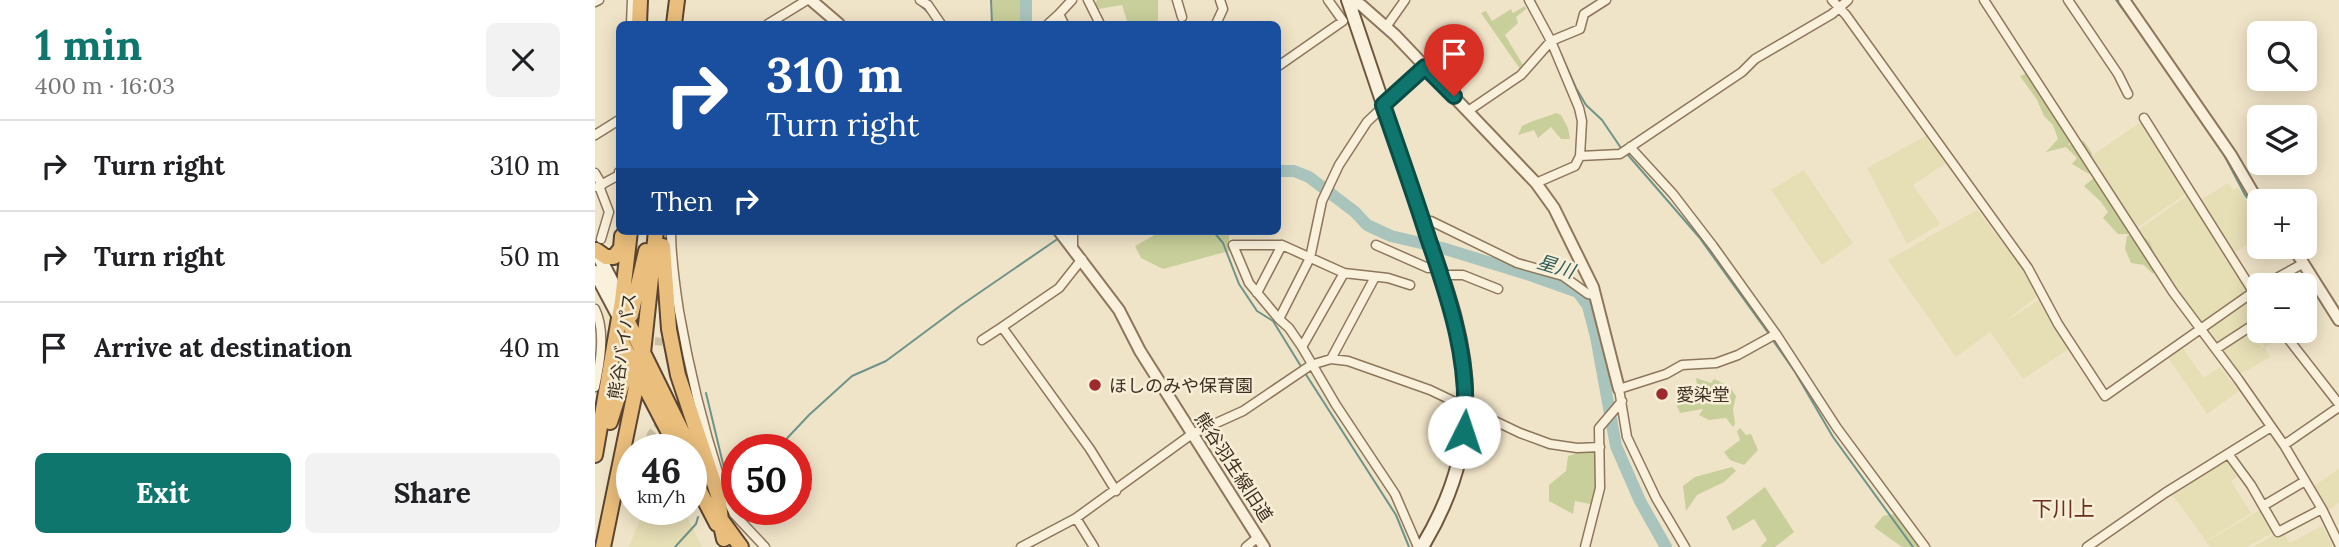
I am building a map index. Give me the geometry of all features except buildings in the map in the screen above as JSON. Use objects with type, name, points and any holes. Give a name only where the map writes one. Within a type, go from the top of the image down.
[{"type":"highway","points":[[639,21],[640,0]]},
{"type":"highway","points":[[674,21],[677,0]]},
{"type":"highway","points":[[597,246],[606,257],[614,257],[621,248],[622,235]]},
{"type":"highway","name":"熊谷バイパス","points":[[622,301],[630,235]]},
{"type":"highway","name":"熊谷バイパス","points":[[595,455],[610,319],[631,315],[646,251],[656,235]]},
{"type":"highway","name":"熊谷バイパス","points":[[595,463],[603,446],[616,399],[637,357],[657,235]]},
{"type":"highway","points":[[658,235],[669,330],[678,375],[718,495],[721,520]]},
{"type":"highway","points":[[622,301],[610,319],[637,357],[694,455],[721,520]]},
{"type":"highway","points":[[637,357],[638,376],[669,434]]},
{"type":"highway","name":"熊谷バイパス","points":[[603,547],[638,376]]},
{"type":"highway","points":[[707,506],[726,543]]},
{"type":"highway","points":[[609,521],[616,508]]},
{"type":"highway","points":[[722,525],[726,543]]},
{"type":"highway","points":[[725,525],[741,547]]},
{"type":"main road","points":[[1348,1],[1424,224],[1462,358],[1466,407],[1461,454],[1445,504],[1420,547]]},
{"type":"main road","points":[[597,246],[622,301]]},
{"type":"main road","points":[[595,272],[610,319]]},
{"type":"main road","points":[[595,289],[610,319]]},
{"type":"street","points":[[631,21],[632,0]]},
{"type":"street","points":[[773,21],[809,0],[835,21]]},
{"type":"street","points":[[920,0],[928,5],[939,21]]},
{"type":"street","points":[[1051,21],[1072,0]]},
{"type":"street","points":[[1089,0],[1099,21]]},
{"type":"street","points":[[1177,0],[1182,17]]},
{"type":"street","points":[[1217,21],[1223,9],[1220,0]]},
{"type":"street","points":[[1327,0],[1361,5],[1386,27],[1536,183],[1554,208],[1595,295],[1622,401],[1627,437],[1656,498],[1685,547]]},
{"type":"street","points":[[1281,64],[1343,21],[1327,0]]},
{"type":"street","points":[[1386,27],[1405,0]]},
{"type":"street","points":[[1529,0],[1551,41],[1582,121],[1580,156],[1575,166],[1536,183]]},
{"type":"street","points":[[1468,111],[1521,75],[1551,41],[1580,29],[1584,14],[1606,0]]},
{"type":"street","points":[[1832,0],[2028,268],[2058,324],[2105,396],[2247,296]]},
{"type":"street","points":[[1580,156],[1620,155],[1742,72],[1755,59],[1848,0]]},
{"type":"street","points":[[1984,0],[2173,292],[2284,445],[2322,509],[2339,544]]},
{"type":"street","points":[[2068,0],[2118,74],[2128,94]]},
{"type":"street","points":[[2124,0],[2224,144],[2250,189]]},
{"type":"street","points":[[1059,14],[1062,21]]},
{"type":"street","points":[[1279,319],[1310,258],[1322,201],[1339,165],[1367,122],[1425,67]]},
{"type":"street","points":[[2144,118],[2247,276]]},
{"type":"street","points":[[595,135],[616,122]]},
{"type":"street","points":[[1630,147],[1673,194],[1776,334],[1837,428],[1924,547]]},
{"type":"street","points":[[595,173],[609,212],[597,246]]},
{"type":"street","points":[[599,187],[616,177]]},
{"type":"street","points":[[1424,224],[1431,221],[1517,263],[1563,276],[1595,295]]},
{"type":"street","points":[[671,235],[676,292],[695,393],[725,498],[734,514],[765,547]]},
{"type":"street","name":"熊谷羽生線旧道","points":[[1066,236],[1118,310],[1140,351],[1261,542]]},
{"type":"street","points":[[1410,285],[1344,273],[1282,245],[1233,244],[1249,282],[1302,347],[1395,495],[1420,547]]},
{"type":"street","points":[[1257,293],[1282,245]]},
{"type":"street","points":[[1376,245],[1428,268],[1463,275],[1498,289]]},
{"type":"street","points":[[982,340],[1059,288],[1082,259]]},
{"type":"street","points":[[2301,259],[2339,320]]},
{"type":"street","points":[[2286,273],[2304,263]]},
{"type":"street","points":[[1302,347],[1344,273]]},
{"type":"street","points":[[1331,359],[1375,277]]},
{"type":"street","points":[[595,348],[610,319],[599,318],[601,333],[595,387]]},
{"type":"street","points":[[1002,327],[1090,449],[1116,491]]},
{"type":"street","points":[[2216,349],[2247,329]]},
{"type":"street","points":[[1619,389],[1666,374],[1682,365],[1716,363],[1738,355],[1776,334]]},
{"type":"street","points":[[2284,445],[2339,405],[2292,343]]},
{"type":"street","points":[[1021,547],[1076,518],[1192,434],[1243,411],[1311,365],[1331,359],[1348,360],[1430,390],[1520,433],[1550,444],[1577,448],[1600,446]]},
{"type":"street","points":[[1585,547],[1600,488],[1599,428],[1622,401]]},
{"type":"street","points":[[2087,547],[2165,493],[2271,427]]},
{"type":"street","points":[[2229,455],[2278,531],[2322,509]]},
{"type":"street","points":[[2263,506],[2305,481]]},
{"type":"street","points":[[1076,518],[1094,547]]},
{"type":"street","points":[[1246,547],[1261,542]]},
{"type":"shaded area","points":[[2141,122],[2187,193],[2135,229],[2090,157]]},
{"type":"shaded area","points":[[1926,136],[1946,163],[1913,185],[1940,224],[1907,244],[1867,168]]},
{"type":"shaded area","points":[[1804,170],[1853,243],[1822,265],[1771,190]]},
{"type":"shaded area","points":[[2228,183],[2233,190],[2238,187],[2247,201],[2247,245],[2231,252],[2225,242],[2225,236],[2222,238],[2199,201]]},
{"type":"shaded area","points":[[2188,195],[2226,259],[2223,262],[2229,259],[2246,289],[2246,294],[2203,323],[2198,322],[2178,292],[2186,287],[2176,292],[2152,257],[2138,230]]},
{"type":"shaded area","points":[[1977,210],[2041,293],[2006,321],[2039,300],[2073,346],[2023,379],[1990,332],[1956,357],[1888,260]]},
{"type":"shaded area","points":[[2247,299],[2247,327],[2217,346],[2206,331],[2206,326]]},
{"type":"shaded area","points":[[2247,332],[2247,343],[2260,343],[2262,347],[2251,354],[2264,347],[2262,343],[2272,343],[2265,347],[2270,357],[2239,375],[2220,351]]},
{"type":"shaded area","points":[[2182,347],[2204,378],[2220,367],[2239,391],[2207,414],[2167,356]]},
{"type":"shaded area","points":[[2228,459],[2241,475],[2231,481],[2251,513],[2206,541],[2171,493]]},
{"type":"shaded area","points":[[2339,469],[2339,503],[2325,513],[2312,487]]},
{"type":"shaded area","points":[[2263,508],[2274,532],[2247,547],[2211,547],[2206,542]]},
{"type":"shaded area","points":[[638,525],[691,525],[702,547],[629,547]]},
{"type":"shaded area","points":[[2322,526],[2334,547],[2253,547],[2283,533],[2290,543]]},
{"type":"green space","points":[[992,0],[1026,0],[1026,21],[992,21]]},
{"type":"green space","points":[[1097,0],[1158,0],[1158,21],[1127,21],[1122,5],[1093,10]]},
{"type":"green space","points":[[1525,6],[1526,9],[1516,17],[1518,23],[1505,35],[1523,65],[1520,69],[1481,13],[1486,11],[1492,21],[1511,9],[1513,13]]},
{"type":"green space","points":[[2029,72],[2041,98],[2047,95],[2071,141],[2068,145],[2084,141],[2092,153],[2089,174],[2072,164],[2077,158],[2066,147],[2046,152],[2058,139],[2053,125],[2044,116],[2037,100],[2020,76]]},
{"type":"green space","points":[[1556,113],[1561,115],[1568,128],[1570,139],[1561,139],[1551,127],[1538,138],[1534,130],[1518,135],[1522,126]]},
{"type":"green space","points":[[2095,177],[2119,208],[2120,220],[2128,221],[2132,229],[2128,234],[2118,234],[2103,218],[2108,212],[2084,186]]},
{"type":"green space","points":[[2136,231],[2150,242],[2161,273],[2152,273],[2144,265],[2131,263],[2125,249],[2127,236]]},
{"type":"green space","points":[[1154,235],[1229,235],[1229,251],[1163,269],[1141,258],[1135,246]]},
{"type":"green space","points":[[1696,378],[1711,383],[1714,379],[1729,386],[1736,396],[1733,427],[1726,418],[1709,420],[1699,415],[1703,409],[1680,413],[1675,402],[1698,392]]},
{"type":"green space","points":[[1740,428],[1746,435],[1751,434],[1758,450],[1744,465],[1730,460],[1724,452],[1740,440],[1737,431]]},
{"type":"green space","points":[[1597,447],[1600,463],[1595,505],[1575,501],[1573,514],[1549,501],[1549,485],[1566,471],[1568,456]]},
{"type":"green space","points":[[1732,467],[1736,471],[1724,482],[1697,495],[1686,511],[1683,486],[1695,477]]},
{"type":"green space","points":[[1765,487],[1794,532],[1775,547],[1760,547],[1767,540],[1754,519],[1733,531],[1726,517]]},
{"type":"green space","points":[[1901,513],[1921,542],[1920,547],[1902,547],[1874,527],[1883,516]]},
{"type":"waterway","points":[[991,0],[992,21]]},
{"type":"waterway","name":"星川","points":[[1026,0],[1026,21]]},
{"type":"waterway","points":[[2116,0],[2163,64]]},
{"type":"waterway","points":[[921,6],[930,14]]},
{"type":"waterway","points":[[1561,54],[1586,105],[1602,120],[1621,148]]},
{"type":"waterway","points":[[2223,153],[2247,197]]},
{"type":"waterway","points":[[1628,155],[1699,237],[1769,334]]},
{"type":"waterway","name":"星川","points":[[1281,171],[1294,171],[1309,177],[1355,212],[1367,225],[1391,236],[1442,248],[1578,292],[1588,306],[1596,337],[1616,446],[1640,501],[1666,547]]},
{"type":"waterway","points":[[1216,235],[1223,243],[1239,284],[1257,311],[1273,321],[1302,368]]},
{"type":"waterway","points":[[791,434],[852,376],[886,361],[1059,238]]},
{"type":"waterway","points":[[1772,339],[1833,437],[1913,547]]},
{"type":"waterway","points":[[1305,373],[1396,515],[1409,547]]},
{"type":"waterway","points":[[706,393],[721,455]]},
{"type":"waterway","points":[[675,547],[695,525]]},
{"type":"tunnel","points":[[643,339],[675,344]]},
{"type":"tunnel","points":[[652,434],[666,420]]},
{"type":"place","name":"ほしのみや保育園","points":[[1095,385]]},
{"type":"place","name":"愛染堂","points":[[1662,394]]},
{"type":"district","name":"下川上","points":[[2063,508]]},
{"type":"route","points":[[1454,96],[1425,67],[1383,105],[1437,262],[1457,331],[1466,382],[1464,432]]}]
